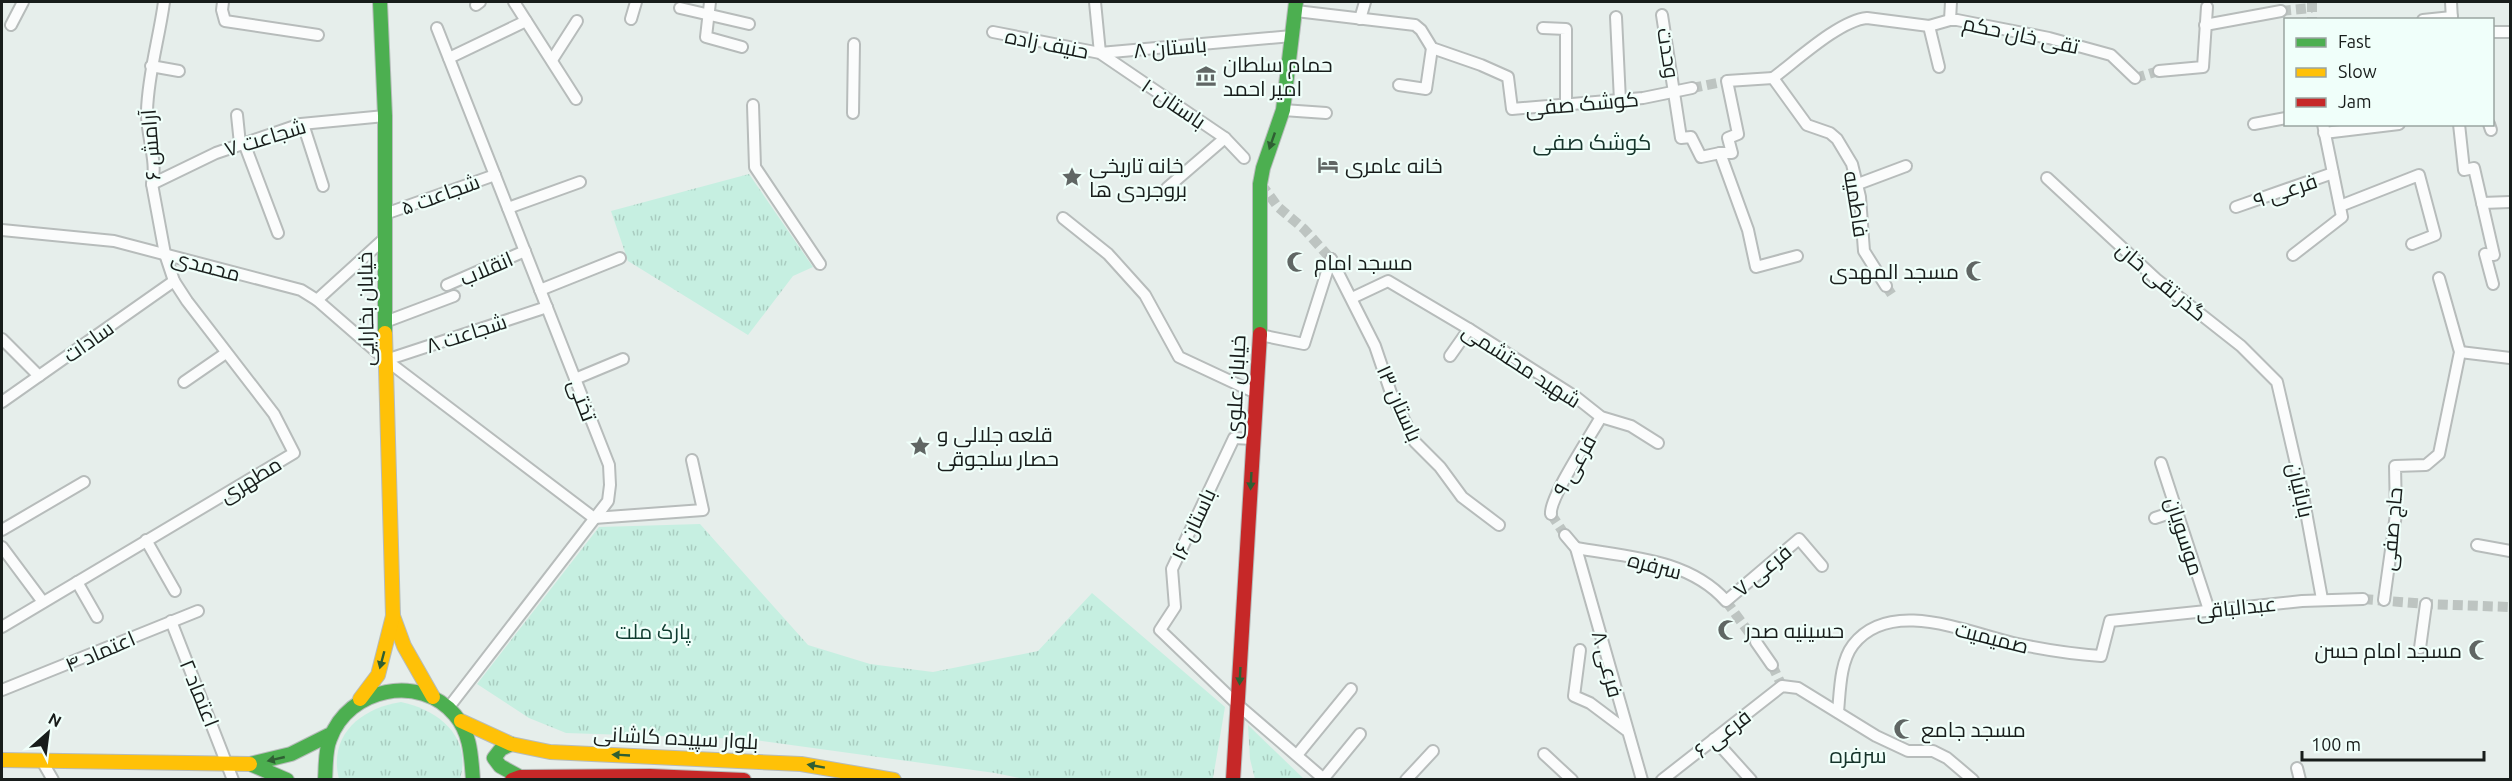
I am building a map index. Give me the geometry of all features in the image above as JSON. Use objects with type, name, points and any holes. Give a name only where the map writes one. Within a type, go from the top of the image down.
[{"type":"main road","name":"خیابان بخارایی","points":[[329,735],[345,712],[360,699],[378,675],[393,616],[385,322],[385,116],[380,2]]},
{"type":"main road","name":"خیابان علوی","points":[[1233,780],[1260,335],[1260,184],[1263,168],[1283,110],[1296,6]]},
{"type":"main road","name":"خیابان بخارایی","points":[[393,616],[404,646],[433,697]]},
{"type":"main road","points":[[360,699],[377,692],[396,689],[415,691],[433,697],[448,707],[461,721],[471,741],[475,764],[473,780]]},
{"type":"main road","name":"بلوار سپیده کاشانی","points":[[461,721],[511,744],[550,752],[801,764],[894,780]]},
{"type":"main road","points":[[2,760],[250,764],[298,753],[329,735]]},
{"type":"main road","points":[[325,780],[323,758],[329,735]]},
{"type":"main road","points":[[511,744],[501,747],[495,753],[494,760],[498,767],[516,778]]},
{"type":"main road","points":[[250,764],[287,780]]},
{"type":"main road","name":"بلوار سپیده کاشانی","points":[[516,778],[744,780]]},
{"type":"street","points":[[10,25],[23,2]]},
{"type":"street","name":"آرامش ۶","points":[[164,2],[151,66],[147,124],[155,174],[152,184],[165,254]]},
{"type":"street","points":[[224,2],[222,10],[225,21],[318,35]]},
{"type":"street","points":[[513,2],[576,99]]},
{"type":"street","points":[[631,20],[636,2]]},
{"type":"street","points":[[710,2],[706,37],[742,47]]},
{"type":"street","points":[[1095,2],[1100,53]]},
{"type":"street","points":[[1360,19],[1365,2]]},
{"type":"street","points":[[1950,20],[1951,2]]},
{"type":"street","points":[[2451,2],[2452,18]]},
{"type":"street","points":[[1296,6],[1360,19],[1409,23],[1421,30],[1431,48],[1426,89],[1399,85]]},
{"type":"street","points":[[2159,71],[2203,67],[2206,7]]},
{"type":"street","points":[[680,8],[749,24]]},
{"type":"street","points":[[2205,26],[2281,11]]},
{"type":"street","name":"وحدت","points":[[1662,15],[1681,138],[1691,137],[1701,157],[1720,153]]},
{"type":"street","points":[[1616,17],[1620,101]]},
{"type":"street","name":"تقی خان حکم","points":[[1773,78],[1843,26],[1858,19],[1929,26],[1950,20],[2014,30],[2111,56],[2135,78]]},
{"type":"street","points":[[449,58],[526,21]]},
{"type":"street","points":[[552,60],[577,21]]},
{"type":"street","points":[[1929,26],[1939,67]]},
{"type":"street","name":"تختی","points":[[437,28],[609,465],[610,485],[608,501],[448,707]]},
{"type":"street","points":[[1543,28],[1566,29],[1566,105]]},
{"type":"street","name":"حنیف زاده","points":[[993,32],[1100,53]]},
{"type":"street","points":[[2494,32],[2511,32]]},
{"type":"street","name":"باستان ۸","points":[[1100,53],[1292,36]]},
{"type":"street","points":[[853,113],[854,44]]},
{"type":"street","name":"کوشک صفی","points":[[1431,48],[1508,77],[1512,109],[1620,101],[1692,88]]},
{"type":"street","name":"باستان ۱۰","points":[[1100,53],[1226,138],[1244,158]]},
{"type":"street","points":[[151,66],[178,71]]},
{"type":"street","points":[[1773,78],[1727,81],[1738,134],[1728,138],[1732,153],[1720,153],[1748,230],[1756,267],[1797,256]]},
{"type":"street","name":"فاطمیه","points":[[1773,78],[1807,125],[1830,133],[1837,139],[1851,164],[1858,184],[1864,251],[1886,286]]},
{"type":"street","points":[[753,105],[755,167],[820,264]]},
{"type":"street","points":[[1283,110],[1326,113]]},
{"type":"street","points":[[237,114],[242,144],[278,233]]},
{"type":"street","name":"شجاعت ۷","points":[[152,184],[216,153],[303,124],[385,116]]},
{"type":"street","points":[[2254,124],[2284,118]]},
{"type":"street","points":[[303,124],[323,186]]},
{"type":"street","points":[[2341,212],[2324,129],[2369,126]]},
{"type":"street","points":[[2459,126],[2464,170],[2474,168],[2494,255],[2485,254],[2493,284]]},
{"type":"street","points":[[1167,188],[1226,138]]},
{"type":"street","points":[[1858,184],[1906,166]]},
{"type":"street","name":"فرعی ۹","points":[[2236,207],[2333,173]]},
{"type":"street","name":"شجاعت ۵","points":[[386,214],[495,175]]},
{"type":"street","points":[[2293,255],[2341,212],[2419,175],[2435,236],[2412,244]]},
{"type":"street","name":"گذر تقی خان","points":[[2047,178],[2156,279],[2241,345],[2277,382]]},
{"type":"street","points":[[508,208],[580,182]]},
{"type":"street","points":[[2482,203],[2511,202]]},
{"type":"street","points":[[1063,218],[1108,254],[1145,295],[1179,357],[1256,393]]},
{"type":"street","name":"محمدی","points":[[2,230],[114,241],[301,290],[317,300],[386,360],[594,519]]},
{"type":"street","points":[[317,300],[384,239]]},
{"type":"street","name":"انقلاب","points":[[447,285],[525,251]]},
{"type":"street","name":"مطهری","points":[[2,627],[294,453],[274,414],[226,353],[174,280],[165,254]]},
{"type":"street","points":[[540,290],[620,258]]},
{"type":"street","name":"باستان ۱۳","points":[[1260,335],[1304,344],[1330,259],[1376,346],[1393,398],[1415,442],[1440,467],[1462,497],[1499,525]]},
{"type":"street","points":[[2439,278],[2460,352],[2511,358]]},
{"type":"street","name":"سادات","points":[[2,402],[174,280]]},
{"type":"street","name":"شهید محتشمی","points":[[1352,298],[1388,281],[1577,398],[1601,417],[1631,426],[1658,443]]},
{"type":"street","name":"انقلاب","points":[[385,322],[454,296]]},
{"type":"street","name":"شجاعت ۸","points":[[386,360],[547,307]]},
{"type":"street","points":[[1450,356],[1468,329]]},
{"type":"street","points":[[2,339],[39,376]]},
{"type":"street","name":"حاج صفی","points":[[2384,600],[2396,514],[2395,466],[2427,465],[2439,454],[2460,352]]},
{"type":"street","points":[[184,382],[226,353]]},
{"type":"street","points":[[575,379],[623,359]]},
{"type":"street","name":"بابائیان","points":[[2277,382],[2302,490],[2322,599]]},
{"type":"street","name":"فرعی ۹","points":[[1551,514],[1550,508],[1560,487],[1601,417]]},
{"type":"street","name":"باستان ۱۶","points":[[1238,705],[1161,630],[1175,607],[1172,569],[1229,448],[1234,438],[1253,439]]},
{"type":"street","points":[[594,519],[704,510],[692,460]]},
{"type":"street","name":"موسویان","points":[[2160,463],[2209,610]]},
{"type":"street","points":[[2,530],[84,482]]},
{"type":"street","points":[[2155,518],[2176,512]]},
{"type":"street","points":[[1565,535],[1576,548]]},
{"type":"street","name":"فرعی ۷","points":[[1726,601],[1798,539],[1822,566]]},
{"type":"street","points":[[146,540],[175,591]]},
{"type":"street","points":[[2477,545],[2511,551]]},
{"type":"street","points":[[2,547],[43,602]]},
{"type":"street","name":"سرفره","points":[[1576,548],[1660,562],[1703,581],[1726,601]]},
{"type":"street","name":"فرعی ۸","points":[[1576,548],[1641,780]]},
{"type":"street","points":[[76,582],[97,617]]},
{"type":"street","name":"عبدالباقی","points":[[2101,656],[2110,621],[2322,599],[2363,598]]},
{"type":"street","points":[[2420,648],[2427,604]]},
{"type":"street","name":"اعتماد ۴","points":[[2,690],[198,611]]},
{"type":"street","name":"صمیمیت","points":[[1838,712],[1844,665],[1853,645],[1884,622],[1910,620],[1935,623],[2027,646],[2101,656]]},
{"type":"street","name":"اعتماد ۲","points":[[171,621],[233,780]]},
{"type":"street","points":[[1756,642],[1772,665]]},
{"type":"street","points":[[1580,650],[1574,696],[1590,703],[1626,730]]},
{"type":"street","name":"فرعی ۶","points":[[1662,780],[1676,776],[1714,739],[1782,686],[1798,688],[1838,712]]},
{"type":"street","points":[[1297,756],[1351,689]]},
{"type":"street","points":[[1238,705],[1324,779],[1360,734]]},
{"type":"street","points":[[1838,712],[1876,736],[1908,751],[1933,752],[1947,758],[1973,780]]},
{"type":"street","points":[[1714,739],[1751,780]]},
{"type":"street","points":[[1406,780],[1433,752]]},
{"type":"street","points":[[1544,754],[1572,780]]},
{"type":"street","points":[[42,761],[53,780]]},
{"type":"street","points":[[2298,768],[2300,780]]},
{"type":"green space","points":[[749,174],[813,267],[793,276],[748,335],[628,261],[611,211]]},
{"type":"green space","name":"پارک ملت","points":[[700,524],[808,645],[870,664],[933,672],[1038,651],[1092,593],[1225,707],[1213,778],[1024,779],[747,739],[566,733],[529,718],[477,684],[599,527]]},
{"type":"green space","points":[[401,702],[415,706],[440,719],[457,738],[461,750],[460,779],[339,779],[338,749],[351,726],[373,710]]},
{"type":"green space","points":[[1248,725],[1304,779],[1255,779],[1250,759]]},
{"type":"tunnel","points":[[2312,2],[2312,18]]},
{"type":"tunnel","points":[[2281,11],[2312,8]]},
{"type":"tunnel","points":[[2135,78],[2159,71]]},
{"type":"tunnel","points":[[1692,88],[1727,81]]},
{"type":"tunnel","points":[[1261,184],[1278,207],[1304,229],[1331,259]]},
{"type":"tunnel","points":[[1886,286],[1894,298]]},
{"type":"tunnel","points":[[1551,514],[1565,535]]},
{"type":"tunnel","points":[[2363,599],[2510,607]]},
{"type":"tunnel","points":[[1726,601],[1756,642]]},
{"type":"tunnel","points":[[1772,665],[1782,686]]},
{"type":"traffic: fast","points":[[380,2],[385,116],[385,333]]},
{"type":"traffic: fast","points":[[1260,334],[1260,184],[1263,168],[1283,110],[1296,2]]},
{"type":"traffic: fast","points":[[325,780],[328,743],[339,722],[352,708],[368,698],[386,692],[405,691],[423,694],[440,702],[455,715],[467,738],[473,780]]},
{"type":"traffic: fast","points":[[287,780],[250,764],[291,754],[329,735]]},
{"type":"traffic: fast","points":[[511,744],[501,749],[494,758],[500,766],[520,777]]},
{"type":"traffic: slow","points":[[360,699],[378,675],[393,616],[385,333]]},
{"type":"traffic: slow","points":[[393,616],[404,646],[433,697]]},
{"type":"traffic: slow","points":[[461,721],[511,744],[550,752],[801,764],[894,780]]},
{"type":"traffic: slow","points":[[2,760],[250,764]]},
{"type":"traffic: jam","points":[[1233,780],[1260,334]]},
{"type":"traffic: jam","points":[[512,780],[520,777],[650,776],[744,780]]},
{"type":"place","name":"حمام سلطان امیر احمد","points":[[1206,76]]},
{"type":"place","name":"خانه عامری","points":[[1328,165]]},
{"type":"place","name":"خانه تاریخی بروجردی ها","points":[[1072,177]]},
{"type":"place","name":"مسجد امام","points":[[1297,262]]},
{"type":"place","name":"مسجد المهدی","points":[[1976,271]]},
{"type":"place","name":"قلعه جلالی و حصار سلجوقی","points":[[920,446]]},
{"type":"place","name":"حسینیه صدر","points":[[1728,630]]},
{"type":"place","name":"مسجد امام حسن","points":[[2479,650]]},
{"type":"place","name":"مسجد جامع","points":[[1904,729]]},
{"type":"district","name":"کوشک صفی","points":[[1592,141]]},
{"type":"district","name":"سرفره","points":[[1858,754]]}]
